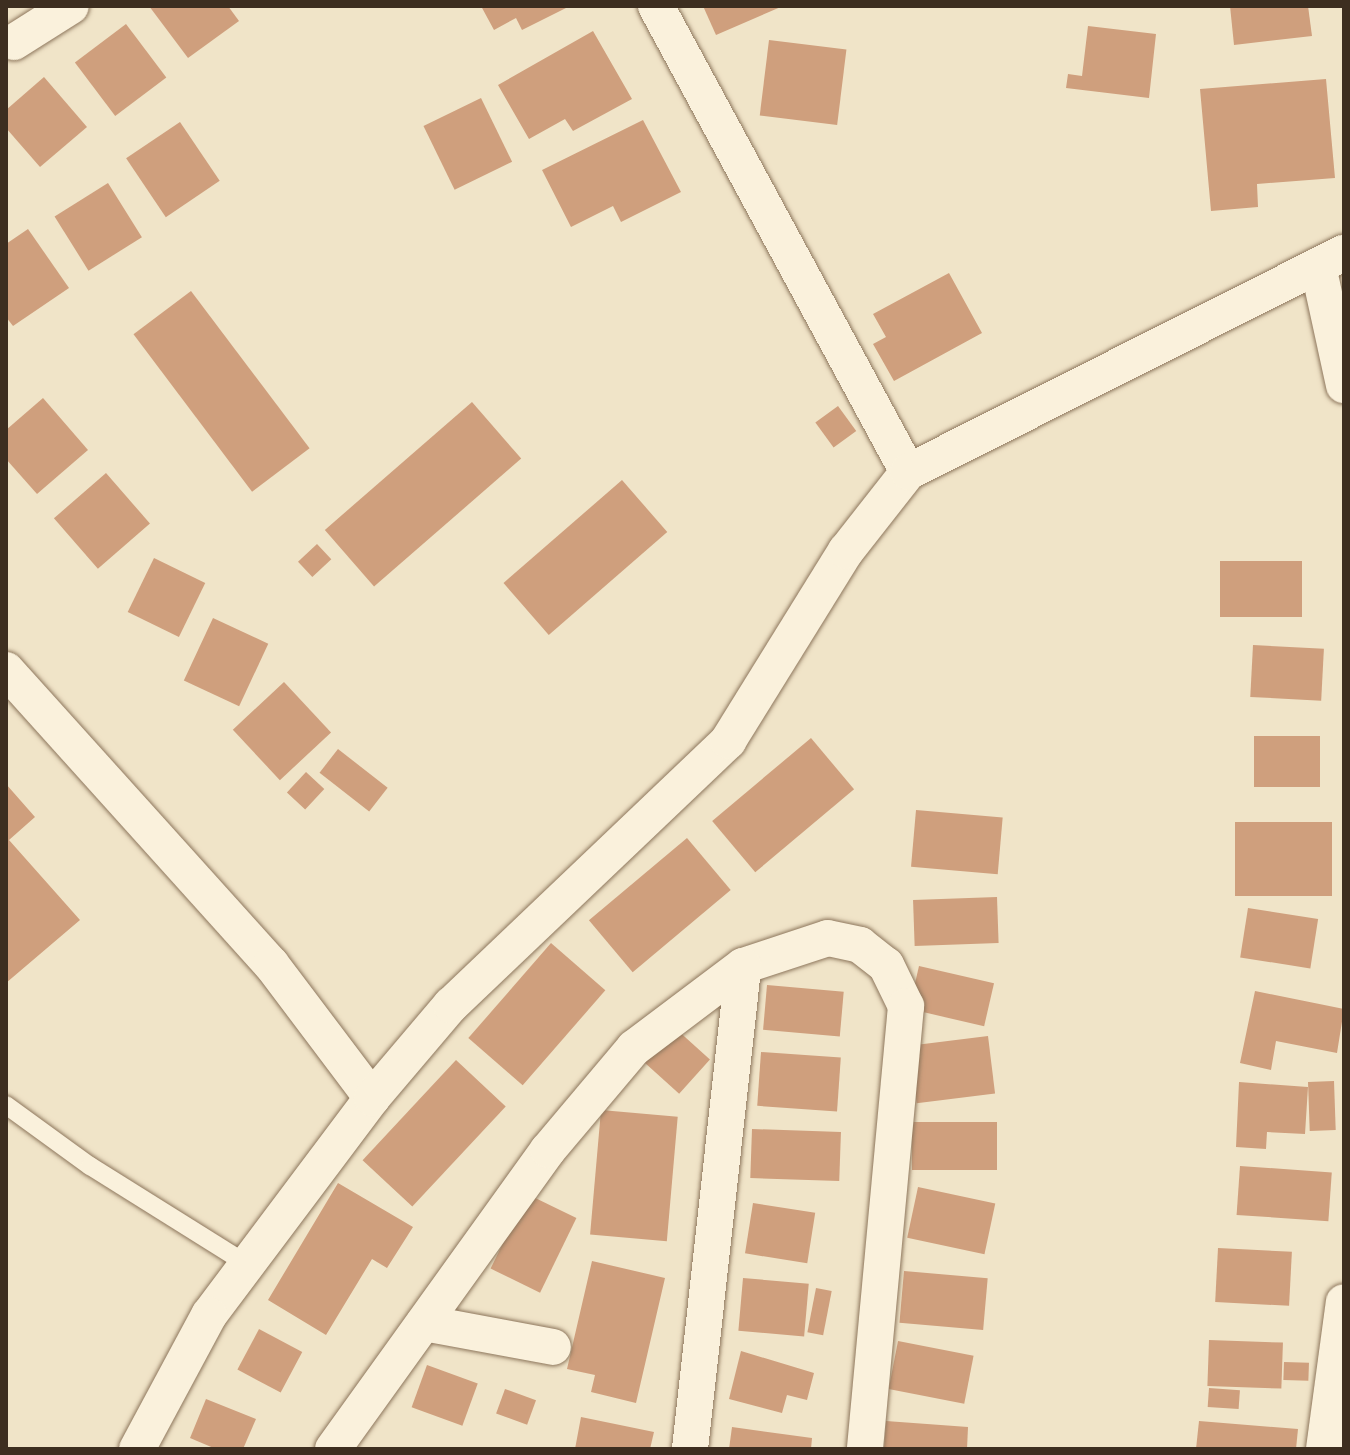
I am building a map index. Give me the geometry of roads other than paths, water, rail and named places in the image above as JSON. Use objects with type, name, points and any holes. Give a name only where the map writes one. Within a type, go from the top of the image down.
[{"type":"street","points":[[10,6],[21,26],[10,48]]},
{"type":"street","points":[[10,48],[71,6]]},
{"type":"street","points":[[656,6],[908,472]]},
{"type":"street","points":[[137,1449],[209,1315],[372,1098],[451,1005],[728,741],[846,551],[908,472],[1331,259],[1344,385]]},
{"type":"street","points":[[6,670],[271,964],[372,1098]]},
{"type":"street","points":[[333,1449],[548,1150],[634,1048],[743,966],[828,938],[860,945],[886,965],[906,1006],[865,1449]]},
{"type":"street","points":[[690,1449],[743,966]]},
{"type":"street","points":[[1324,1449],[1344,1302]]},
{"type":"street","points":[[424,1323],[553,1347]]},
{"type":"lane","points":[[6,1105],[90,1166],[247,1264]]}]
